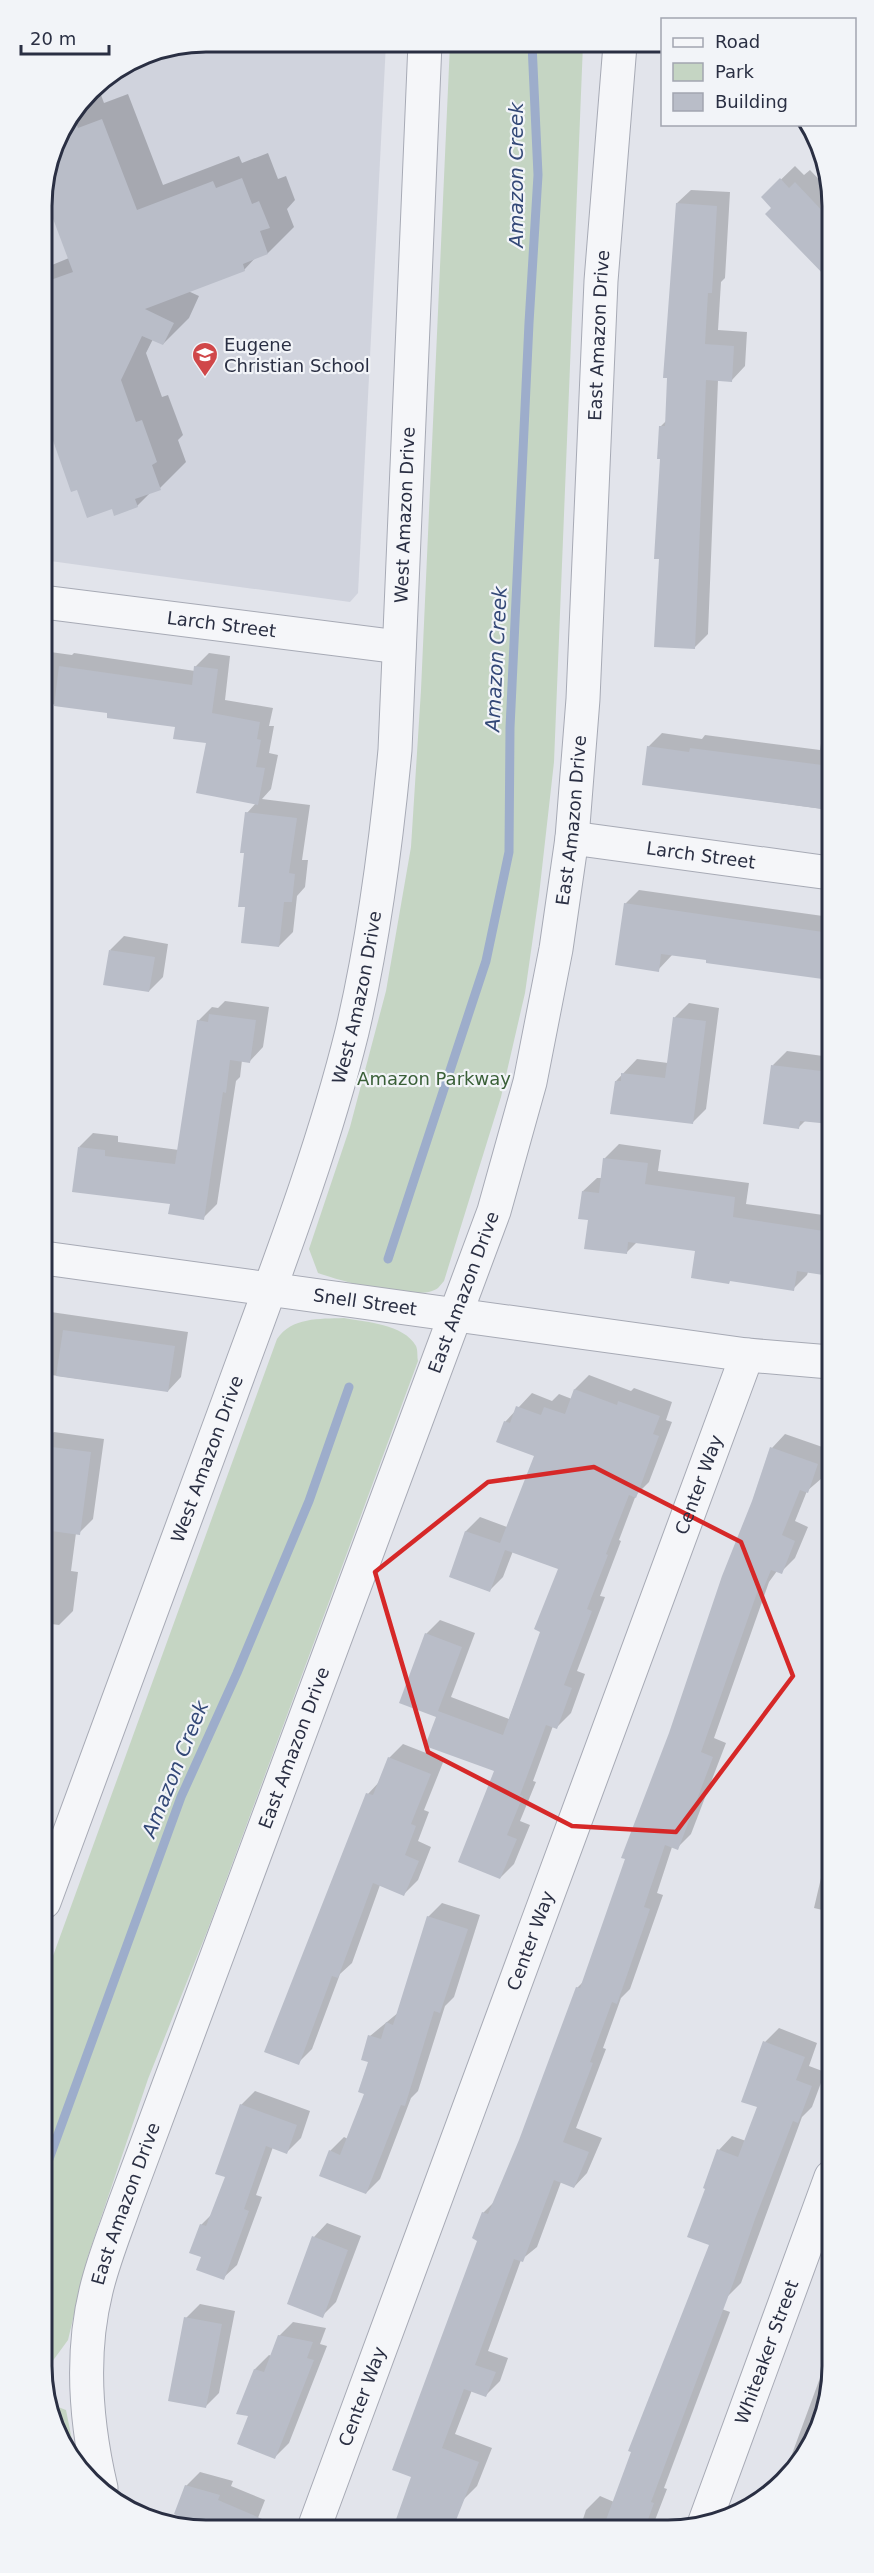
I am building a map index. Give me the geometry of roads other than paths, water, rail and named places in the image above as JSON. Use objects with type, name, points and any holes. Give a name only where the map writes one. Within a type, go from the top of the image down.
[{"type":"street","name":"East Amazon Drive","points":[[99,2476],[88,2421],[86,2375],[88,2337],[96,2291],[125,2203],[494,1211],[530,1082],[556,949],[572,838],[583,699],[601,281],[619,52]]},
{"type":"street","name":"West Amazon Drive","points":[[52,1882],[270,1287],[328,1119],[352,1031],[373,933],[395,750],[425,53]]},
{"type":"street","name":"Larch Street","points":[[53,603],[399,647]]},
{"type":"street","name":"Larch Street","points":[[572,838],[822,872]]},
{"type":"street","name":"Snell Street","points":[[53,1259],[270,1287],[747,1355],[821,1361]]},
{"type":"street","name":"Center Way","points":[[317,2520],[747,1355]]},
{"type":"street","name":"Whiteaker Street","points":[[706,2515],[821,2204]]},
{"type":"waterway","name":"Amazon Creek","points":[[388,1259],[486,961],[509,852],[510,728],[538,175],[532,52]]},
{"type":"waterway","name":"Amazon Creek","points":[[52,2151],[181,1797],[237,1673],[309,1501],[349,1387]]},
{"type":"place","name":"Eugene Christian School","points":[[205,378]]},
{"type":"park label","name":"Amazon Parkway","points":[[434,1079]]}]
